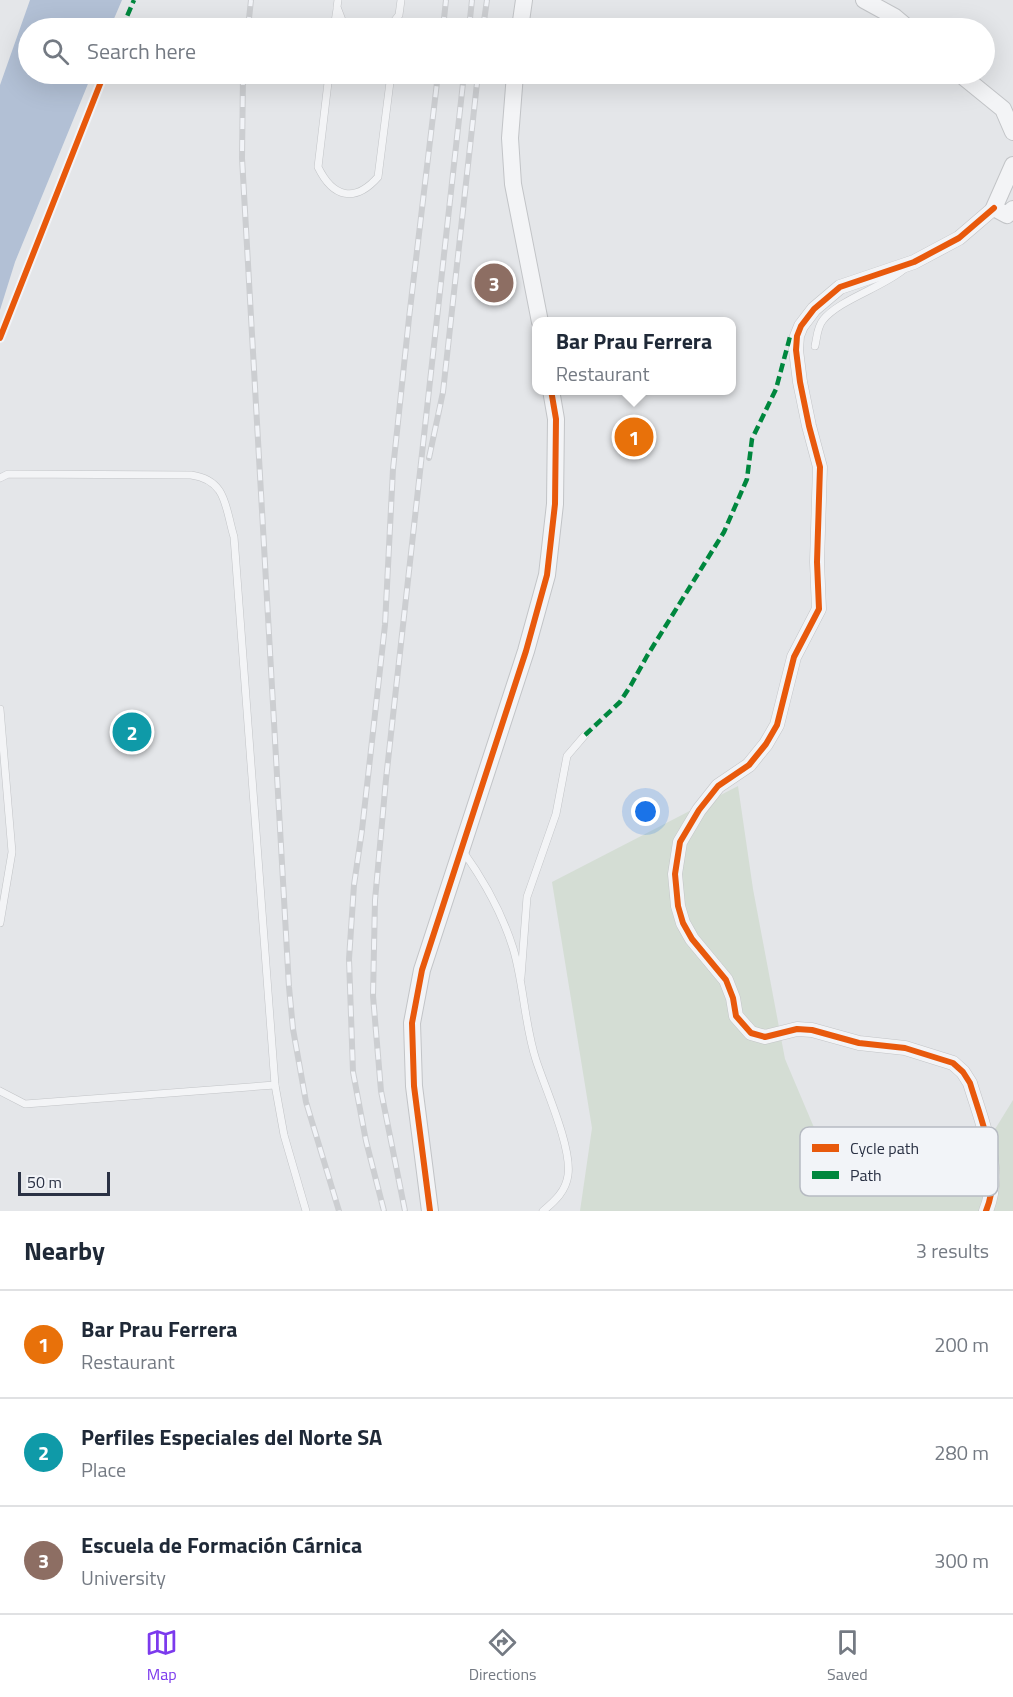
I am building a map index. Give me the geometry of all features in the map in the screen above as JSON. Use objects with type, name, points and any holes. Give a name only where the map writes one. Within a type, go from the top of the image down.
[{"type":"street","points":[[521,18],[524,0]]},
{"type":"street","points":[[864,0],[895,18]]},
{"type":"street","points":[[514,84],[510,138],[513,184],[539,317]]},
{"type":"street","points":[[972,84],[1003,109],[1013,132]]},
{"type":"street","points":[[982,1127],[970,1083],[953,1063],[905,1048],[859,1043],[812,1030],[797,1029],[765,1037],[751,1033],[736,1016],[733,998],[726,980],[692,939],[683,923],[678,906],[675,874],[680,842],[699,810],[718,786],[748,765],[766,744],[777,725],[794,657],[819,609],[820,467],[800,382],[796,350],[797,336],[801,326],[814,309],[840,287],[908,264],[959,238],[994,208],[1013,165]]},
{"type":"street","points":[[994,208],[1006,215],[1013,209]]},
{"type":"street","points":[[430,1211],[414,1086],[412,1023],[422,970],[526,651],[547,575],[555,504],[556,418],[552,395]]},
{"type":"street","points":[[986,1211],[990,1196]]},
{"type":"lane","points":[[397,18],[401,0]]},
{"type":"lane","points":[[335,18],[337,3]]},
{"type":"lane","points":[[337,3],[342,18]]},
{"type":"lane","points":[[328,84],[318,167],[324,180],[333,189],[345,194],[359,193],[378,177],[390,84]]},
{"type":"lane","points":[[815,346],[823,319],[845,303],[902,272],[908,264]]},
{"type":"lane","points":[[0,478],[8,474],[191,475],[205,477],[219,488],[234,537],[275,1086],[284,1135],[306,1211]]},
{"type":"lane","points":[[0,709],[12,852],[0,923]]},
{"type":"lane","points":[[520,985],[527,897],[556,814],[567,756],[585,735]]},
{"type":"lane","points":[[460,848],[496,905],[513,949],[531,1041],[566,1153],[568,1173],[564,1190],[543,1211]]},
{"type":"lane","points":[[0,1091],[26,1104],[275,1086]]},
{"type":"shaded area","points":[[738,786],[753,889],[785,1059],[814,1127],[800,1127],[800,1196],[998,1196],[996,1127],[1013,1100],[1013,1211],[580,1211],[592,1128],[552,882]]},
{"type":"water","points":[[30,0],[122,0],[114,18],[24,18]]},
{"type":"water","points":[[18,34],[18,84],[88,84],[15,262],[0,310],[0,85]]},
{"type":"railway","points":[[249,18],[251,0]]},
{"type":"railway","points":[[444,18],[446,0]]},
{"type":"railway","points":[[470,18],[472,0]]},
{"type":"railway","points":[[484,18],[487,0]]},
{"type":"railway","points":[[243,84],[242,158],[289,987],[293,1029],[306,1102],[339,1211]]},
{"type":"railway","points":[[384,1211],[366,1141],[353,1072],[349,959],[354,885],[385,625],[393,469],[437,84]]},
{"type":"railway","points":[[405,1211],[381,1091],[373,996],[375,900],[386,779],[463,84]]},
{"type":"railway","points":[[429,458],[443,392],[477,84]]},
{"type":"marked path","points":[[126,18],[134,0]]},
{"type":"marked path","points":[[585,735],[620,702],[724,532],[747,479],[752,439],[776,389],[791,333]]},
{"type":"cycle path","points":[[0,338],[100,84]]},
{"type":"cycle path","points":[[984,1127],[970,1083],[953,1063],[905,1048],[859,1043],[812,1030],[797,1029],[765,1037],[751,1033],[736,1016],[733,998],[726,980],[692,939],[683,923],[678,906],[675,874],[680,842],[699,810],[718,786],[749,765],[766,744],[777,725],[794,657],[819,609],[817,562],[820,467],[800,382],[796,350],[797,336],[801,326],[814,309],[840,287],[914,262],[959,238],[994,208]]},
{"type":"cycle path","points":[[430,1211],[414,1086],[412,1023],[422,970],[526,651],[547,575],[555,504],[556,419],[552,395]]},
{"type":"cycle path","points":[[986,1211],[991,1196]]},
{"type":"place","name":"Escuela de Formación Cárnica","points":[[494,283]]},
{"type":"place","name":"Bar Prau Ferrera","points":[[634,437]]},
{"type":"place","name":"Perfiles Especiales del Norte SA","points":[[132,732]]}]
